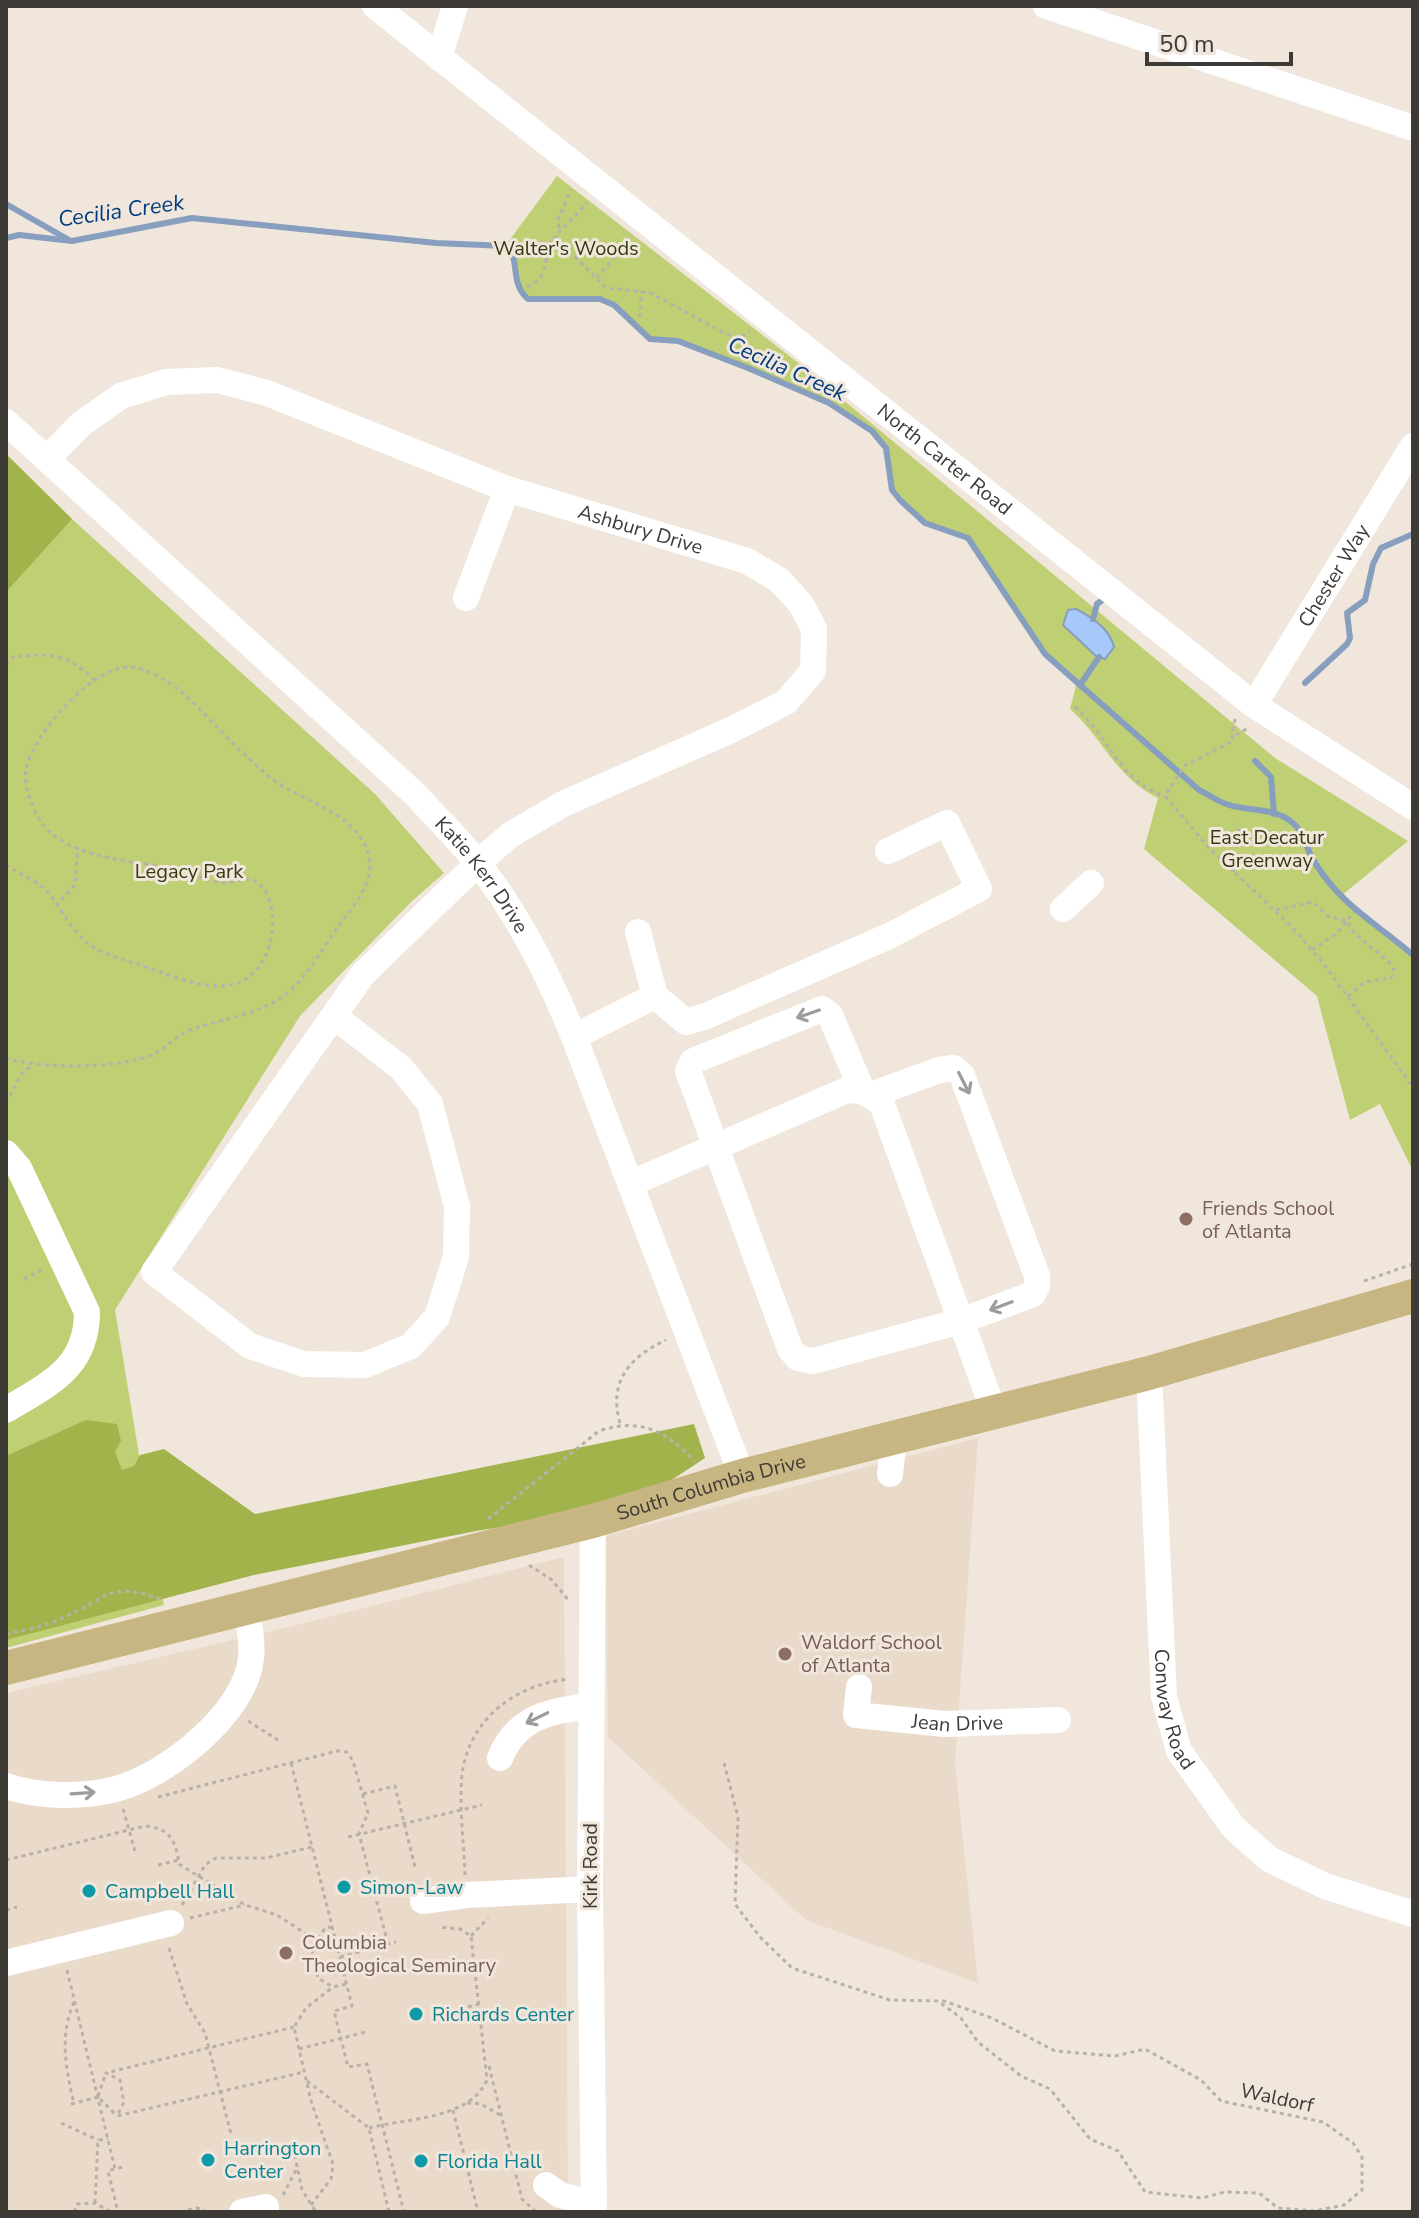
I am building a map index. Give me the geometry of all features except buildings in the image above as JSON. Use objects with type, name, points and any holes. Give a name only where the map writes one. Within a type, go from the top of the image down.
[{"type":"main road","name":"South Columbia Drive","points":[[6,1668],[593,1521],[742,1476],[1149,1373],[1413,1296]]},
{"type":"street","name":"North Carter Road","points":[[375,6],[1254,705],[1413,807]]},
{"type":"street","points":[[439,58],[455,6]]},
{"type":"street","points":[[1046,6],[1413,128]]},
{"type":"street","name":"Ashbury Drive","points":[[48,458],[81,424],[121,396],[166,382],[217,380],[267,393],[507,489],[747,561],[779,580],[801,604],[814,629],[822,674],[786,702],[731,730],[563,804],[510,835],[363,974],[154,1272],[250,1346],[304,1364],[365,1365],[411,1346],[437,1317],[456,1257],[457,1206],[430,1104],[401,1068],[334,1016]]},
{"type":"street","name":"Katie Kerr Drive","points":[[6,422],[417,796],[478,863],[549,977],[632,1183],[742,1476]]},
{"type":"street","name":"Chester Way","points":[[1254,705],[1413,446]]},
{"type":"street","points":[[466,598],[507,489]]},
{"type":"street","points":[[638,932],[655,996],[669,1012],[686,1022],[706,1016],[889,936],[979,889],[947,823],[888,851]]},
{"type":"street","points":[[1063,909],[1091,883]]},
{"type":"street","points":[[574,1037],[655,996]]},
{"type":"street","points":[[632,1183],[715,1146],[847,1090],[866,1092],[954,1068],[962,1075],[1037,1276],[1037,1286],[1033,1294],[961,1321],[813,1361],[798,1358],[790,1349],[715,1146],[688,1071],[693,1061],[814,1010],[822,1009],[830,1015],[866,1092],[882,1104],[961,1321],[994,1412]]},
{"type":"street","points":[[6,1153],[19,1168],[87,1312],[87,1337],[75,1359],[49,1384],[6,1410]]},
{"type":"street","name":"Conway Road","points":[[1149,1373],[1164,1697],[1179,1751],[1234,1828],[1269,1859],[1325,1886],[1413,1914]]},
{"type":"street","points":[[890,1474],[894,1437]]},
{"type":"street","name":"Kirk Road","points":[[593,1521],[583,1707],[590,1889],[594,2208]]},
{"type":"street","points":[[6,1786],[45,1793],[83,1795],[117,1789],[175,1760],[226,1712],[242,1688],[252,1659],[246,1609]]},
{"type":"street","name":"Jean Drive","points":[[859,1687],[856,1715],[945,1724],[1058,1720]]},
{"type":"street","points":[[500,1758],[507,1741],[528,1720],[553,1710],[583,1707]]},
{"type":"street","points":[[423,1901],[467,1895],[590,1889]]},
{"type":"street","points":[[6,1963],[167,1924]]},
{"type":"street","points":[[546,2185],[560,2195],[594,2208]]},
{"type":"path","points":[[527,286],[536,282],[546,262],[559,228],[564,200],[591,179]]},
{"type":"path","points":[[559,228],[573,221],[591,179]]},
{"type":"path","points":[[597,278],[642,219]]},
{"type":"path","points":[[546,262],[536,248],[539,243],[560,242],[606,288],[651,293],[724,333],[740,338],[763,315]]},
{"type":"path","points":[[640,317],[641,291]]},
{"type":"path","points":[[6,665],[13,657],[46,653],[79,664],[94,680]]},
{"type":"path","points":[[6,865],[43,887],[76,932],[93,947],[200,986],[228,987],[253,973],[267,951],[273,924],[268,896],[256,881],[246,878],[224,883],[179,869],[115,862],[55,836],[42,824],[27,787],[26,769],[37,745],[61,710],[94,680],[122,666],[138,668],[181,691],[283,787],[345,820],[365,845],[371,870],[364,893],[281,998],[226,1022],[188,1031],[148,1057],[93,1064],[32,1066],[6,1058]]},
{"type":"path","points":[[1165,796],[1184,766],[1231,742],[1236,716],[1254,705]]},
{"type":"path","points":[[1075,707],[1094,723],[1109,750],[1130,775],[1165,796],[1233,872],[1312,950],[1413,1087]]},
{"type":"path","points":[[1233,872],[1240,824]]},
{"type":"path","points":[[56,906],[66,899],[75,885],[78,847]]},
{"type":"path","points":[[1275,911],[1313,902],[1328,916],[1341,916],[1354,933],[1390,963],[1394,973],[1384,980],[1357,986],[1347,997]]},
{"type":"path","points":[[1312,950],[1337,933],[1354,912]]},
{"type":"path","points":[[6,1103],[22,1073],[32,1066]]},
{"type":"path","points":[[620,1423],[616,1409],[618,1385],[628,1365],[650,1348],[670,1338]]},
{"type":"path","points":[[478,1526],[599,1431],[620,1423],[647,1425],[663,1433],[700,1467]]},
{"type":"path","points":[[521,1563],[552,1580],[574,1609],[574,1596]]},
{"type":"path","points":[[6,1634],[62,1619],[117,1590],[173,1601]]},
{"type":"path","points":[[460,1929],[460,1912],[467,1895],[463,1769],[490,1713],[528,1687],[575,1678],[583,1707]]},
{"type":"path","points":[[226,1712],[246,1719],[278,1740]]},
{"type":"path","points":[[153,1799],[337,1751],[347,1752],[353,1761],[368,1813],[359,1834],[388,1944]]},
{"type":"path","points":[[291,1763],[352,2006],[334,2011],[348,2067],[367,2064],[404,2212]]},
{"type":"path","name":"Waldorf","points":[[724,1763],[738,1817],[735,1904],[760,1937],[792,1968],[890,2000],[938,2001],[992,2018],[1055,2051],[1115,2056],[1145,2049],[1201,2080],[1221,2101],[1323,2122],[1353,2143],[1362,2157],[1362,2190],[1344,2205],[1314,2211],[1278,2208],[1259,2193],[1225,2192],[1202,2198],[1145,2192],[1118,2151],[1090,2139],[1050,2089],[1021,2076],[978,2042],[961,2018],[938,2001]]},
{"type":"path","points":[[363,1795],[395,1786],[415,1867]]},
{"type":"path","points":[[348,1837],[482,1805]]},
{"type":"path","points":[[6,1860],[145,1826],[169,1833],[179,1864],[245,1905],[277,1915],[317,1941]]},
{"type":"path","points":[[231,2134],[205,2033],[178,1983],[167,1924],[205,1865],[216,1858],[266,1858],[312,1847]]},
{"type":"path","points":[[158,1865],[179,1860]]},
{"type":"path","points":[[167,1924],[245,1905]]},
{"type":"path","points":[[6,1908],[17,1907]]},
{"type":"path","points":[[471,1936],[489,1918]]},
{"type":"path","points":[[332,1927],[325,1928],[312,1950],[318,1978],[333,1987]]},
{"type":"path","points":[[439,1927],[460,1929],[471,1936]]},
{"type":"path","points":[[369,2128],[453,2110],[482,2091],[487,2080],[486,2058],[471,1936]]},
{"type":"path","points":[[340,1957],[396,1942]]},
{"type":"path","points":[[62,1950],[115,2169]]},
{"type":"path","points":[[106,2073],[294,2027],[306,2008],[333,1987],[346,1984]]},
{"type":"path","points":[[74,2002],[64,2042],[73,2104],[98,2097]]},
{"type":"path","points":[[468,2007],[479,2004]]},
{"type":"path","points":[[294,2027],[304,2072],[333,2164],[331,2179],[311,2205]]},
{"type":"path","points":[[299,2049],[366,2032]]},
{"type":"path","points":[[486,2058],[522,2199],[536,2212]]},
{"type":"path","points":[[117,2116],[304,2072]]},
{"type":"path","points":[[98,2097],[106,2073]]},
{"type":"path","points":[[106,2073],[120,2080],[124,2102],[117,2116]]},
{"type":"path","points":[[307,2080],[369,2128],[389,2212]]},
{"type":"path","points":[[98,2097],[117,2116]]},
{"type":"path","points":[[467,2103],[481,2104],[501,2116]]},
{"type":"path","points":[[453,2110],[478,2212]]},
{"type":"path","points":[[61,2123],[98,2140],[108,2139]]},
{"type":"path","points":[[95,2203],[98,2140]]},
{"type":"path","points":[[293,2147],[302,2190],[316,2212]]},
{"type":"path","points":[[118,2212],[108,2171],[123,2167]]},
{"type":"path","points":[[74,2212],[77,2204],[95,2203],[111,2212]]},
{"type":"path","points":[[188,2210],[197,2208],[208,2212]]},
{"type":"shaded area","name":"Waldorf School of Atlanta","points":[[978,1438],[955,1764],[978,1983],[806,1920],[608,1737],[605,1536]]},
{"type":"shaded area","name":"Columbia Theological Seminary","points":[[564,1557],[568,2212],[6,2212],[6,1693],[289,1627]]},
{"type":"green space","name":"East Decatur Greenway","points":[[557,176],[801,365],[1275,758],[1408,841],[1341,896],[1413,954],[1413,1171],[1380,1104],[1350,1120],[1317,996],[1144,849],[1158,798],[1120,769],[1070,709],[1077,682],[1032,639],[968,538],[925,523],[892,490],[886,448],[872,431],[829,403],[748,368],[678,341],[650,339],[614,305],[600,299],[528,299],[516,285],[514,257],[505,246]]},
{"type":"green space","name":"Legacy Park","points":[[6,454],[72,519],[375,794],[444,873],[411,902],[300,1016],[115,1310],[164,1605],[6,1648]]},
{"type":"green space","points":[[6,454],[72,519],[6,592]]},
{"type":"green space","points":[[86,1420],[117,1424],[121,1441],[115,1452],[122,1470],[134,1466],[140,1455],[164,1449],[255,1514],[694,1424],[705,1458],[667,1483],[575,1516],[476,1531],[254,1575],[6,1640],[6,1456]]},
{"type":"water","points":[[1076,609],[1094,620],[1109,635],[1114,647],[1105,659],[1096,656],[1063,625],[1068,610]]},
{"type":"waterway","points":[[6,204],[69,240]]},
{"type":"waterway","name":"Cecilia Creek","points":[[6,238],[19,235],[72,241],[192,218],[436,243],[505,246],[513,257],[518,285],[528,299],[600,299],[614,305],[650,339],[678,341],[829,403],[872,431],[886,448],[892,490],[900,500],[925,523],[968,538],[1045,654],[1199,790],[1226,804],[1272,813],[1293,823],[1315,863],[1337,891],[1413,955]]},
{"type":"waterway","points":[[1305,683],[1347,644],[1350,638],[1347,613],[1365,600],[1373,564],[1381,548],[1413,534]]},
{"type":"waterway","points":[[1093,619],[1097,604],[1104,599]]},
{"type":"waterway","points":[[1080,685],[1099,657]]},
{"type":"waterway","points":[[1255,761],[1271,777],[1274,814]]},
{"type":"place","name":"Friends School of Atlanta","points":[[1186,1219]]},
{"type":"place","name":"Waldorf School of Atlanta","points":[[785,1654]]},
{"type":"place","name":"Simon-Law","points":[[344,1887]]},
{"type":"place","name":"Campbell Hall","points":[[89,1891]]},
{"type":"place","name":"Columbia Theological Seminary","points":[[286,1953]]},
{"type":"place","name":"Richards Center","points":[[416,2014]]},
{"type":"place","name":"Harrington Center","points":[[208,2160]]},
{"type":"place","name":"Florida Hall","points":[[421,2161]]},
{"type":"park label","name":"Walter's Woods","points":[[566,248]]}]
